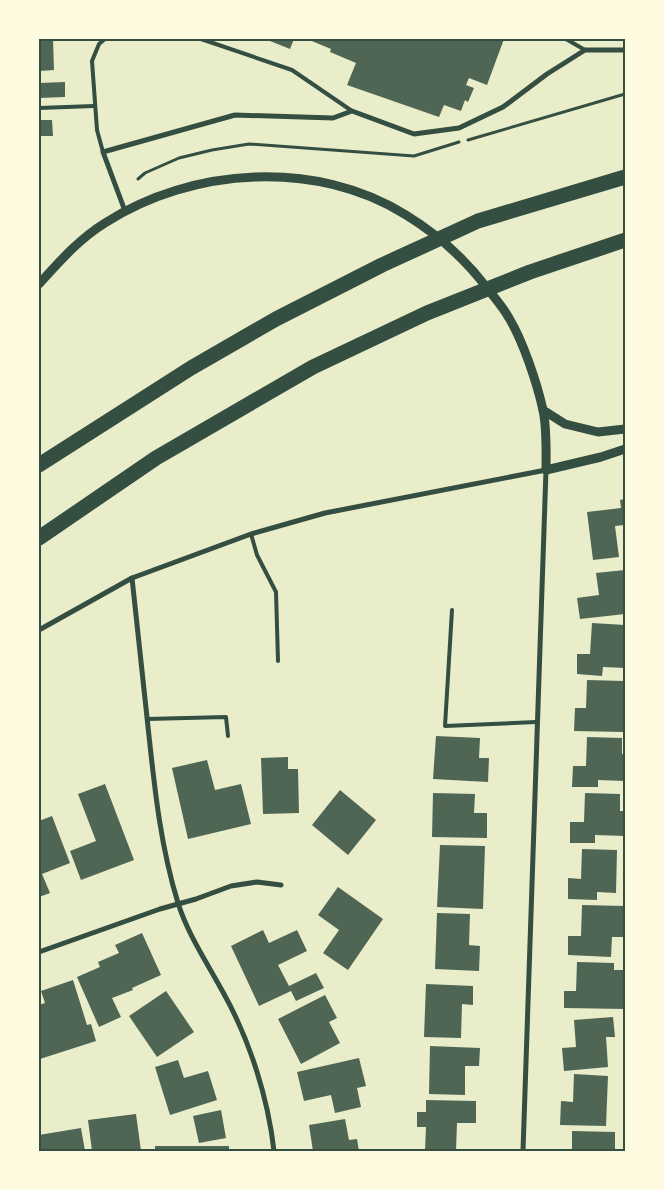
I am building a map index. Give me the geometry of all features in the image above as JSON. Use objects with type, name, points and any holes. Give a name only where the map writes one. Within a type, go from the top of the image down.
[{"type":"highway","points":[[39,466],[191,368],[276,319],[382,265],[478,221],[625,177]]},
{"type":"highway","points":[[39,538],[156,458],[313,366],[427,313],[530,272],[625,240]]},
{"type":"street","points":[[125,211],[103,152],[235,115],[333,118],[352,111],[414,134],[459,128],[503,107],[547,74],[584,50],[625,50]]},
{"type":"street","points":[[39,284],[79,242],[125,211],[151,199],[190,186],[233,178],[263,176],[317,181],[340,187],[381,202],[406,215],[450,248],[471,267],[509,316],[520,338],[543,410],[546,439],[523,1151]]},
{"type":"street","points":[[543,410],[565,424],[598,432],[625,429]]},
{"type":"street","points":[[39,630],[132,578],[252,534],[325,513],[546,470],[601,457],[625,449]]},
{"type":"street","points":[[132,578],[155,796],[162,840],[178,904],[192,937],[225,996],[247,1044],[261,1087],[274,1151]]},
{"type":"street","points":[[39,952],[160,909],[232,886],[257,882],[282,885]]},
{"type":"lane","points":[[103,152],[97,130],[94,106],[92,61],[99,44],[105,39]]},
{"type":"lane","points":[[202,39],[292,70],[352,111]]},
{"type":"lane","points":[[566,39],[584,50]]},
{"type":"lane","points":[[39,108],[94,106]]},
{"type":"lane","points":[[252,534],[257,555],[276,592],[278,661]]},
{"type":"lane","points":[[452,610],[445,726],[536,722]]},
{"type":"lane","points":[[147,719],[226,717],[228,736]]},
{"type":"path","points":[[138,179],[145,173],[179,158],[250,144],[414,156],[625,94]]},
{"type":"building","points":[[39,39],[53,39],[54,70],[39,71]]},
{"type":"building","points":[[265,39],[294,39],[290,49]]},
{"type":"building","points":[[307,39],[504,39],[487,85],[469,78],[466,85],[474,88],[468,102],[465,100],[461,111],[444,105],[439,117],[347,85],[356,63],[330,52],[331,49]]},
{"type":"building","points":[[65,82],[65,97],[39,98],[39,83]]},
{"type":"building","points":[[39,120],[52,120],[53,136],[39,136]]},
{"type":"building","points":[[625,499],[625,525],[615,526],[619,557],[593,560],[587,512],[621,508],[620,500]]},
{"type":"building","points":[[625,570],[625,614],[580,619],[577,598],[599,595],[596,573]]},
{"type":"building","points":[[592,623],[625,625],[625,668],[603,667],[602,676],[577,674],[577,654],[590,654]]},
{"type":"building","points":[[587,680],[624,681],[623,732],[574,731],[575,708],[586,708]]},
{"type":"building","points":[[436,736],[480,738],[479,758],[489,758],[488,782],[433,779]]},
{"type":"building","points":[[587,737],[622,738],[622,754],[625,754],[625,781],[598,780],[598,787],[572,787],[573,766],[586,766]]},
{"type":"building","points":[[288,757],[288,769],[298,769],[299,813],[263,814],[261,758]]},
{"type":"building","points":[[207,760],[215,790],[241,784],[251,824],[188,839],[172,768]]},
{"type":"building","points":[[105,784],[134,860],[81,880],[70,851],[96,841],[78,794]]},
{"type":"building","points":[[340,790],[376,820],[348,855],[312,825]]},
{"type":"building","points":[[433,793],[475,794],[474,813],[487,813],[487,838],[432,837]]},
{"type":"building","points":[[585,793],[620,794],[620,811],[625,811],[625,836],[595,835],[595,843],[570,843],[570,822],[584,822]]},
{"type":"building","points":[[52,816],[70,863],[42,874],[50,893],[39,897],[39,821]]},
{"type":"building","points":[[440,845],[485,846],[483,909],[437,907]]},
{"type":"building","points":[[582,849],[617,850],[616,893],[597,892],[597,900],[568,899],[568,878],[581,879]]},
{"type":"building","points":[[338,887],[383,919],[348,970],[323,953],[339,930],[318,915]]},
{"type":"building","points":[[582,905],[625,906],[624,937],[612,937],[611,957],[568,955],[568,936],[581,936]]},
{"type":"building","points":[[437,913],[470,914],[469,945],[480,946],[479,971],[435,969]]},
{"type":"building","points":[[263,930],[269,943],[297,930],[307,951],[278,965],[289,986],[316,973],[324,988],[296,1001],[291,991],[259,1006],[231,946]]},
{"type":"building","points":[[142,933],[161,975],[132,988],[133,990],[112,998],[121,1017],[99,1027],[77,977],[100,967],[98,962],[119,953],[115,945]]},
{"type":"building","points":[[577,962],[614,963],[614,970],[625,970],[625,1009],[564,1008],[564,991],[576,991]]},
{"type":"building","points":[[73,980],[87,1025],[91,1024],[96,1041],[40,1059],[39,1005],[45,1003],[41,991]]},
{"type":"building","points":[[426,984],[473,986],[473,1005],[462,1004],[461,1038],[424,1037]]},
{"type":"building","points":[[166,991],[194,1032],[157,1057],[129,1016]]},
{"type":"building","points":[[325,995],[337,1018],[329,1022],[340,1043],[301,1064],[278,1019]]},
{"type":"building","points":[[613,1017],[615,1037],[606,1037],[608,1067],[564,1071],[562,1048],[576,1047],[574,1020]]},
{"type":"building","points":[[430,1046],[480,1048],[479,1066],[465,1066],[465,1095],[429,1094]]},
{"type":"building","points":[[359,1058],[366,1086],[357,1088],[361,1107],[335,1113],[331,1095],[304,1101],[297,1072]]},
{"type":"building","points":[[178,1060],[184,1078],[208,1071],[217,1100],[170,1115],[155,1067]]},
{"type":"building","points":[[574,1074],[608,1076],[606,1126],[560,1125],[561,1101],[573,1102]]},
{"type":"building","points":[[426,1100],[476,1101],[476,1123],[457,1123],[456,1151],[425,1151],[426,1127],[417,1127],[417,1112],[426,1112]]},
{"type":"building","points":[[221,1110],[226,1138],[199,1143],[193,1116]]},
{"type":"building","points":[[136,1114],[141,1151],[92,1151],[88,1120]]},
{"type":"building","points":[[345,1119],[349,1140],[357,1139],[359,1151],[313,1151],[309,1125]]},
{"type":"building","points":[[81,1128],[85,1151],[39,1151],[39,1135]]},
{"type":"building","points":[[572,1131],[615,1132],[615,1151],[572,1151]]},
{"type":"building","points":[[155,1146],[229,1146],[229,1151],[155,1151]]}]
